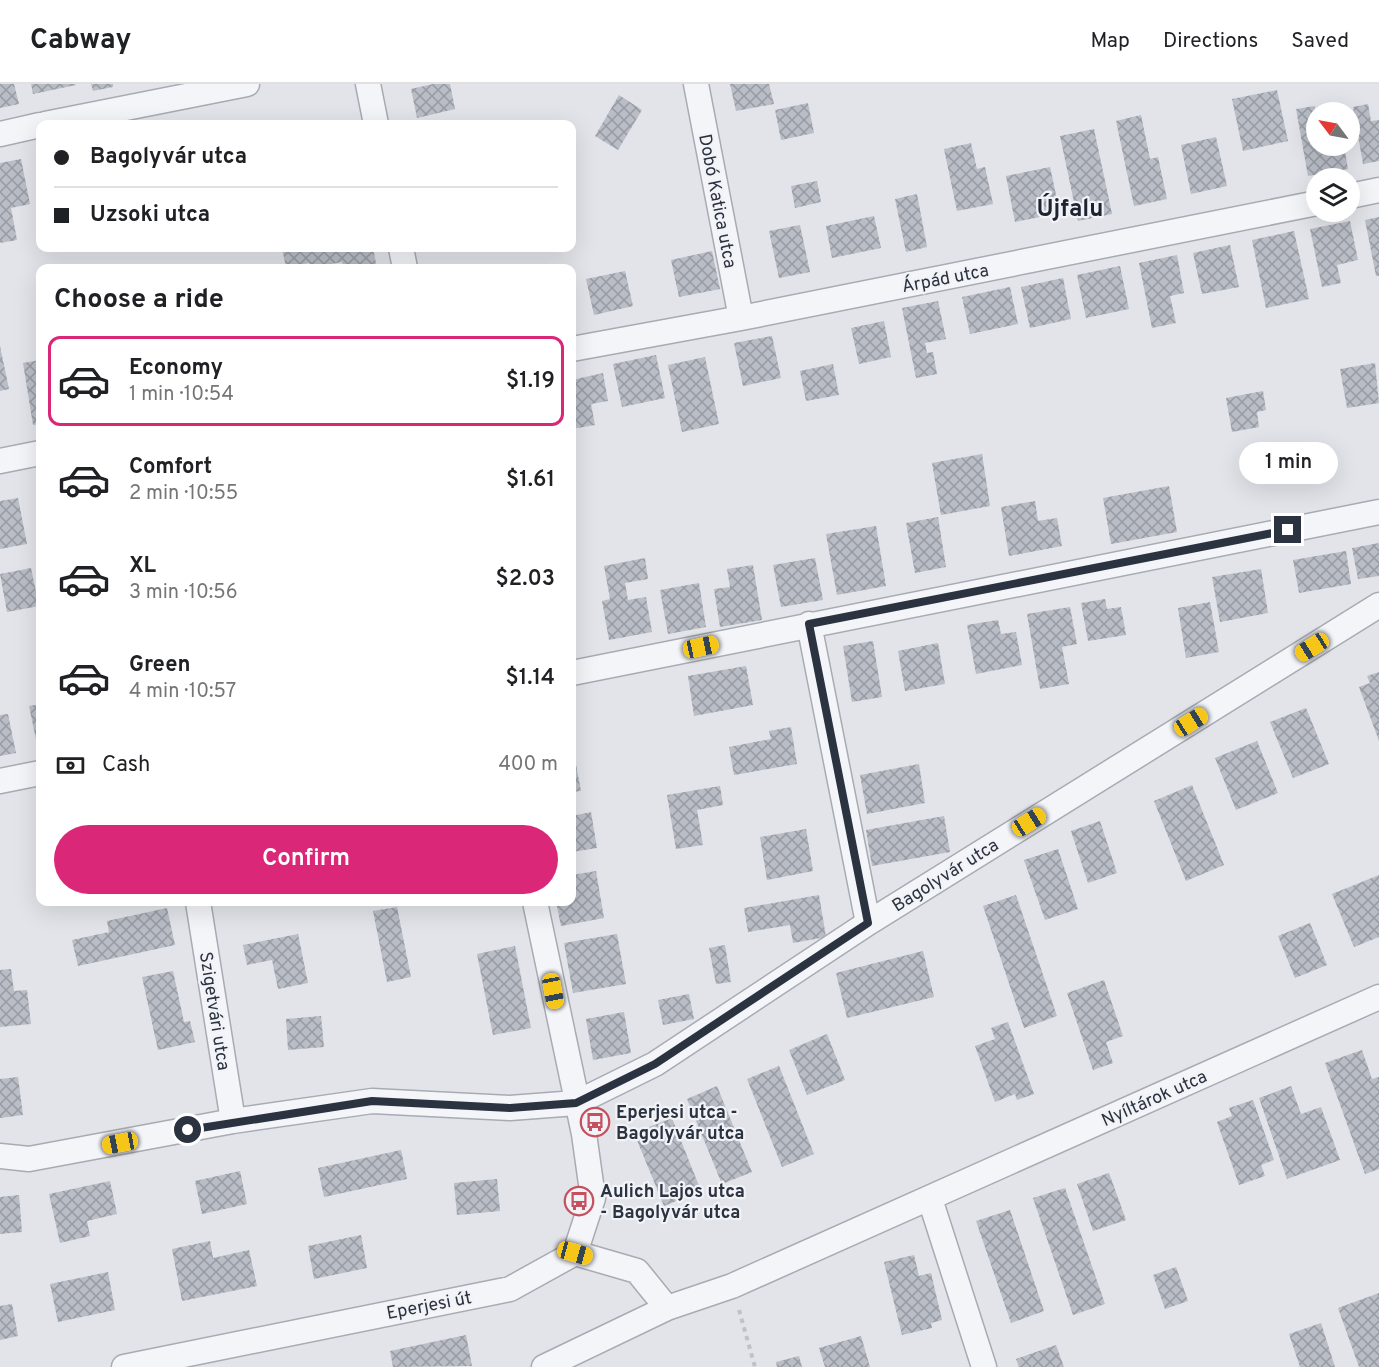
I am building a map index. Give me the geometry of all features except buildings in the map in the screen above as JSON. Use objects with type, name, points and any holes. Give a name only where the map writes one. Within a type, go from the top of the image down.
[{"type":"street","points":[[65,120],[247,84]]},
{"type":"street","points":[[368,84],[375,120]]},
{"type":"street","name":"Dobó Katica utca","points":[[696,84],[741,318]]},
{"type":"street","points":[[0,134],[36,126]]},
{"type":"street","points":[[1360,194],[1379,190]]},
{"type":"street","name":"Árpád utca","points":[[576,348],[741,318],[1306,205]]},
{"type":"street","points":[[0,461],[36,454]]},
{"type":"street","points":[[576,672],[1379,512]]},
{"type":"street","name":"Bagolyvár utca","points":[[0,1156],[29,1160],[233,1121],[372,1101],[510,1108],[576,1103],[655,1064],[868,923],[1379,605]]},
{"type":"street","points":[[809,624],[868,923]]},
{"type":"street","points":[[0,781],[36,775]]},
{"type":"street","name":"Szigetvári utca","points":[[199,906],[233,1121]]},
{"type":"street","points":[[536,906],[584,1134],[594,1198],[575,1253],[637,1271],[667,1308]]},
{"type":"street","name":"Nyíltárok utca","points":[[544,1367],[667,1308],[732,1286],[1379,997]]},
{"type":"street","points":[[930,1199],[984,1367]]},
{"type":"street","name":"Eperjesi út","points":[[124,1367],[510,1289],[575,1253]]},
{"type":"path","points":[[732,1286],[755,1367]]},
{"type":"place","name":"Eperjesi utca - Bagolyvár utca","points":[[595,1122]]},
{"type":"place","name":"Aulich Lajos utca - Bagolyvár utca","points":[[579,1201]]},
{"type":"district","name":"Újfalu","points":[[1070,208]]},
{"type":"route","points":[[188,1130],[233,1121],[372,1101],[510,1108],[576,1103],[655,1064],[868,923],[809,624],[1288,530]]}]
